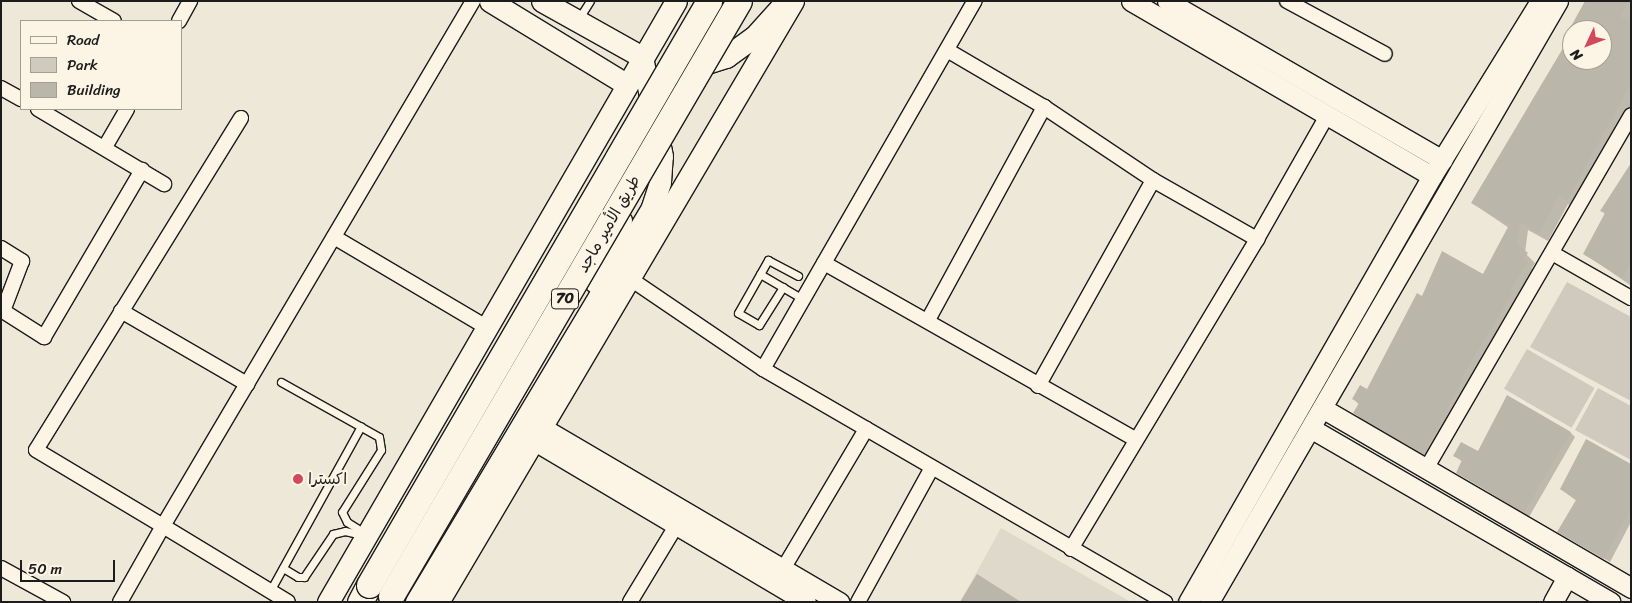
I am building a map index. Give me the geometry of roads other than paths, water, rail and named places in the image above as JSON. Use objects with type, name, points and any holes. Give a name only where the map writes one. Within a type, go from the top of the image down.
[{"type":"highway","name":"طريق الأمير ماجد","points":[[364,593],[709,1]]},
{"type":"highway","name":"طريق الأمير ماجد","points":[[390,599],[739,1]]},
{"type":"main road","points":[[418,602],[652,207],[660,182],[662,156],[636,84],[490,1]]},
{"type":"main road","points":[[542,1],[577,22],[642,56]]},
{"type":"main road","points":[[328,602],[368,536],[490,320],[636,84],[642,56],[676,1]]},
{"type":"main road","points":[[716,1],[722,8],[731,8],[750,1]]},
{"type":"main road","points":[[685,71],[736,39],[759,20],[771,1]]},
{"type":"main road","points":[[636,84],[726,58],[754,37],[785,1]]},
{"type":"main road","points":[[438,602],[793,1]]},
{"type":"main road","points":[[490,320],[573,196],[581,188],[596,184],[613,184],[622,195],[624,213],[566,354]]},
{"type":"main road","points":[[336,602],[368,536]]},
{"type":"street","points":[[79,1],[112,20]]},
{"type":"street","points":[[180,20],[190,1]]},
{"type":"street","points":[[120,602],[473,1]]},
{"type":"street","points":[[763,368],[976,1]]},
{"type":"street","points":[[1130,1],[1180,19],[1442,160]]},
{"type":"street","points":[[1167,1],[1180,19],[1327,116],[1432,176]]},
{"type":"street","points":[[1288,1],[1385,54]]},
{"type":"street","points":[[1209,602],[1312,429],[1538,20],[1540,1]]},
{"type":"street","points":[[1188,602],[1432,176],[1538,20],[1558,1]]},
{"type":"street","points":[[947,50],[1044,107],[1153,180],[1257,239]]},
{"type":"street","points":[[2,91],[20,99]]},
{"type":"street","points":[[928,320],[1044,107]]},
{"type":"street","points":[[40,110],[105,146],[164,184]]},
{"type":"street","points":[[105,146],[127,110]]},
{"type":"street","points":[[1426,470],[1631,115]]},
{"type":"street","points":[[1071,549],[1135,439],[1257,239],[1327,116]]},
{"type":"street","points":[[241,118],[36,450],[288,602]]},
{"type":"street","points":[[1,248],[22,262],[3,311],[44,337],[142,170]]},
{"type":"street","points":[[1038,386],[1153,180]]},
{"type":"street","points":[[334,237],[490,320]]},
{"type":"street","points":[[1552,253],[1631,298]]},
{"type":"street","points":[[824,263],[928,320],[1038,386],[1135,439]]},
{"type":"street","points":[[629,278],[763,368],[931,468],[1165,602]]},
{"type":"street","points":[[1358,305],[1375,315]]},
{"type":"street","points":[[122,311],[247,384]]},
{"type":"street","points":[[1322,408],[1631,588]]},
{"type":"street","points":[[783,569],[866,429]]},
{"type":"street","points":[[1312,429],[1567,577],[1580,594],[1611,602]]},
{"type":"street","points":[[538,434],[676,526],[806,602]]},
{"type":"street","points":[[538,434],[783,569],[838,602]]},
{"type":"street","points":[[858,602],[931,468]]},
{"type":"street","points":[[630,602],[676,526]]},
{"type":"street","points":[[1,568],[63,602]]},
{"type":"street","points":[[1553,602],[1567,577]]},
{"type":"lane","points":[[577,22],[590,1]]},
{"type":"lane","points":[[783,287],[759,325],[739,315],[768,260],[798,276]]},
{"type":"lane","points":[[760,274],[803,299]]},
{"type":"lane","points":[[281,382],[379,437],[381,450],[342,512],[347,522],[368,536]]},
{"type":"lane","points":[[270,591],[361,426]]},
{"type":"lane","points":[[283,568],[298,577],[304,577],[333,534],[345,530],[368,536]]},
{"type":"place","name":"اكسترا","points":[[298,479]]}]
